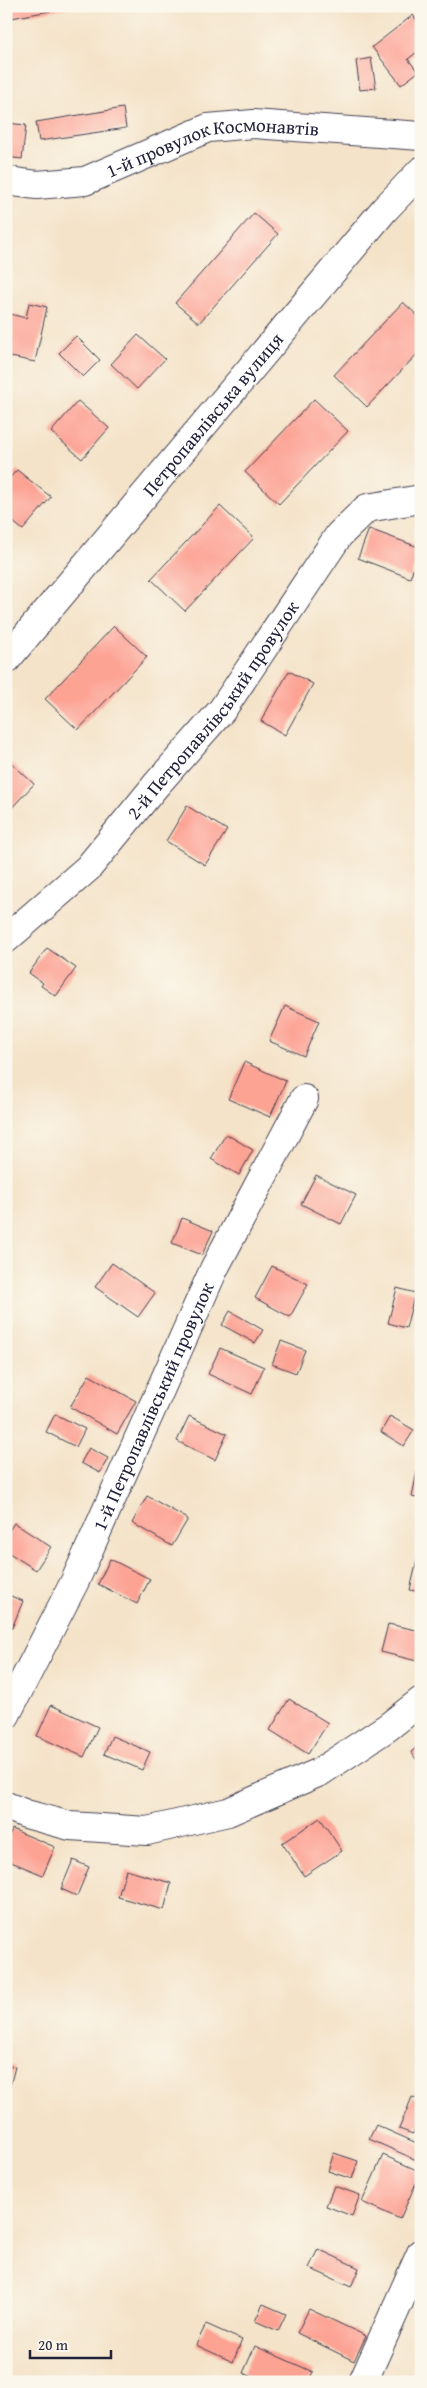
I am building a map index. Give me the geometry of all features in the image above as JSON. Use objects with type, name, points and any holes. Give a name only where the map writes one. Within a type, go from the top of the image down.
[{"type":"street","name":"1-й провулок Космонавтів","points":[[6,181],[37,185],[85,181],[208,128],[252,124],[421,136]]},
{"type":"street","name":"Петропавлівська вулиця","points":[[6,660],[384,210],[421,171]]},
{"type":"street","name":"2-й Петропавлівський провулок","points":[[6,939],[88,868],[156,785],[222,710],[339,535],[367,508],[421,499]]},
{"type":"street","name":"1-й Петропавлівський провулок","points":[[6,1716],[74,1580],[214,1269],[304,1099]]},
{"type":"street","points":[[6,1806],[26,1814],[70,1826],[147,1831],[228,1812],[320,1772],[388,1727],[421,1701]]},
{"type":"street","points":[[363,2382],[421,2253]]},
{"type":"building","points":[[6,6],[71,6],[72,7],[6,19]]},
{"type":"building","points":[[413,15],[421,26],[421,49],[408,59],[418,72],[401,85],[372,47]]},
{"type":"building","points":[[371,58],[376,88],[360,90],[356,61]]},
{"type":"building","points":[[123,108],[126,128],[39,141],[36,122]]},
{"type":"building","points":[[6,123],[26,125],[22,159],[6,157]]},
{"type":"building","points":[[254,213],[278,234],[199,323],[175,303]]},
{"type":"building","points":[[403,302],[421,319],[421,350],[367,407],[334,375]]},
{"type":"building","points":[[29,303],[47,307],[35,362],[6,356],[6,313],[26,318]]},
{"type":"building","points":[[138,335],[165,359],[137,389],[111,364]]},
{"type":"building","points":[[76,336],[100,360],[83,377],[59,353]]},
{"type":"building","points":[[314,399],[348,431],[279,504],[245,472]]},
{"type":"building","points":[[78,401],[109,428],[82,459],[51,432]]},
{"type":"building","points":[[17,470],[51,497],[23,530],[6,516],[6,482]]},
{"type":"building","points":[[220,506],[254,538],[185,611],[151,579]]},
{"type":"building","points":[[369,529],[421,548],[410,578],[358,558]]},
{"type":"building","points":[[114,626],[147,657],[78,730],[45,699]]},
{"type":"building","points":[[289,671],[313,684],[285,735],[261,721]]},
{"type":"building","points":[[6,758],[34,784],[6,814]]},
{"type":"building","points":[[187,806],[227,830],[205,865],[166,841]]},
{"type":"building","points":[[47,948],[76,968],[56,996],[41,986],[43,983],[29,973]]},
{"type":"building","points":[[285,1006],[319,1021],[304,1056],[269,1041]]},
{"type":"building","points":[[244,1062],[286,1081],[270,1117],[228,1099]]},
{"type":"building","points":[[226,1134],[253,1150],[239,1175],[211,1159]]},
{"type":"building","points":[[316,1175],[356,1195],[341,1224],[301,1204]]},
{"type":"building","points":[[182,1218],[213,1231],[202,1255],[172,1243]]},
{"type":"building","points":[[112,1263],[155,1293],[138,1317],[95,1287]]},
{"type":"building","points":[[272,1266],[308,1284],[290,1317],[255,1298]]},
{"type":"building","points":[[397,1288],[415,1293],[406,1328],[388,1323]]},
{"type":"building","points":[[230,1311],[263,1330],[255,1343],[222,1325]]},
{"type":"building","points":[[281,1341],[305,1350],[296,1373],[272,1364]]},
{"type":"building","points":[[220,1348],[264,1367],[252,1394],[208,1374]]},
{"type":"building","points":[[89,1375],[136,1401],[117,1434],[70,1407]]},
{"type":"building","points":[[55,1414],[85,1429],[76,1447],[46,1432]]},
{"type":"building","points":[[189,1416],[227,1434],[215,1460],[177,1441]]},
{"type":"building","points":[[390,1416],[414,1430],[404,1446],[381,1432]]},
{"type":"building","points":[[89,1448],[108,1458],[100,1473],[81,1463]]},
{"type":"building","points":[[417,1471],[421,1472],[421,1499],[412,1497]]},
{"type":"building","points":[[147,1496],[188,1519],[172,1546],[132,1523]]},
{"type":"building","points":[[14,1523],[51,1547],[36,1570],[6,1551],[6,1535]]},
{"type":"building","points":[[418,1556],[421,1556],[421,1592],[410,1590]]},
{"type":"building","points":[[110,1559],[150,1579],[137,1604],[98,1584]]},
{"type":"building","points":[[6,1594],[23,1601],[12,1628],[6,1625]]},
{"type":"building","points":[[388,1624],[421,1631],[421,1662],[381,1652]]},
{"type":"building","points":[[289,1699],[328,1723],[308,1754],[270,1730]]},
{"type":"building","points":[[51,1705],[98,1727],[84,1757],[37,1736]]},
{"type":"building","points":[[112,1736],[150,1752],[142,1770],[104,1754]]},
{"type":"building","points":[[421,1744],[421,1766],[411,1752]]},
{"type":"building","points":[[320,1818],[342,1851],[304,1876],[282,1843]]},
{"type":"building","points":[[12,1829],[55,1847],[43,1875],[6,1860],[6,1843]]},
{"type":"building","points":[[73,1860],[89,1867],[77,1896],[61,1889]]},
{"type":"building","points":[[126,1870],[171,1883],[164,1910],[118,1897]]},
{"type":"building","points":[[6,2065],[15,2067],[8,2093],[6,2093]]},
{"type":"building","points":[[412,2097],[421,2100],[421,2126],[417,2124],[413,2134],[399,2129]]},
{"type":"building","points":[[376,2125],[421,2145],[421,2162],[369,2139]]},
{"type":"building","points":[[334,2153],[358,2161],[352,2179],[328,2171]]},
{"type":"building","points":[[383,2155],[421,2172],[400,2219],[362,2202]]},
{"type":"building","points":[[334,2186],[360,2195],[352,2216],[326,2206]]},
{"type":"building","points":[[318,2249],[359,2268],[351,2287],[309,2268]]},
{"type":"building","points":[[263,2304],[286,2314],[278,2331],[255,2321]]},
{"type":"building","points":[[309,2309],[366,2336],[354,2361],[297,2333]]},
{"type":"building","points":[[206,2324],[242,2340],[233,2362],[196,2345]]},
{"type":"building","points":[[255,2346],[313,2372],[308,2382],[262,2382],[243,2373]]}]
